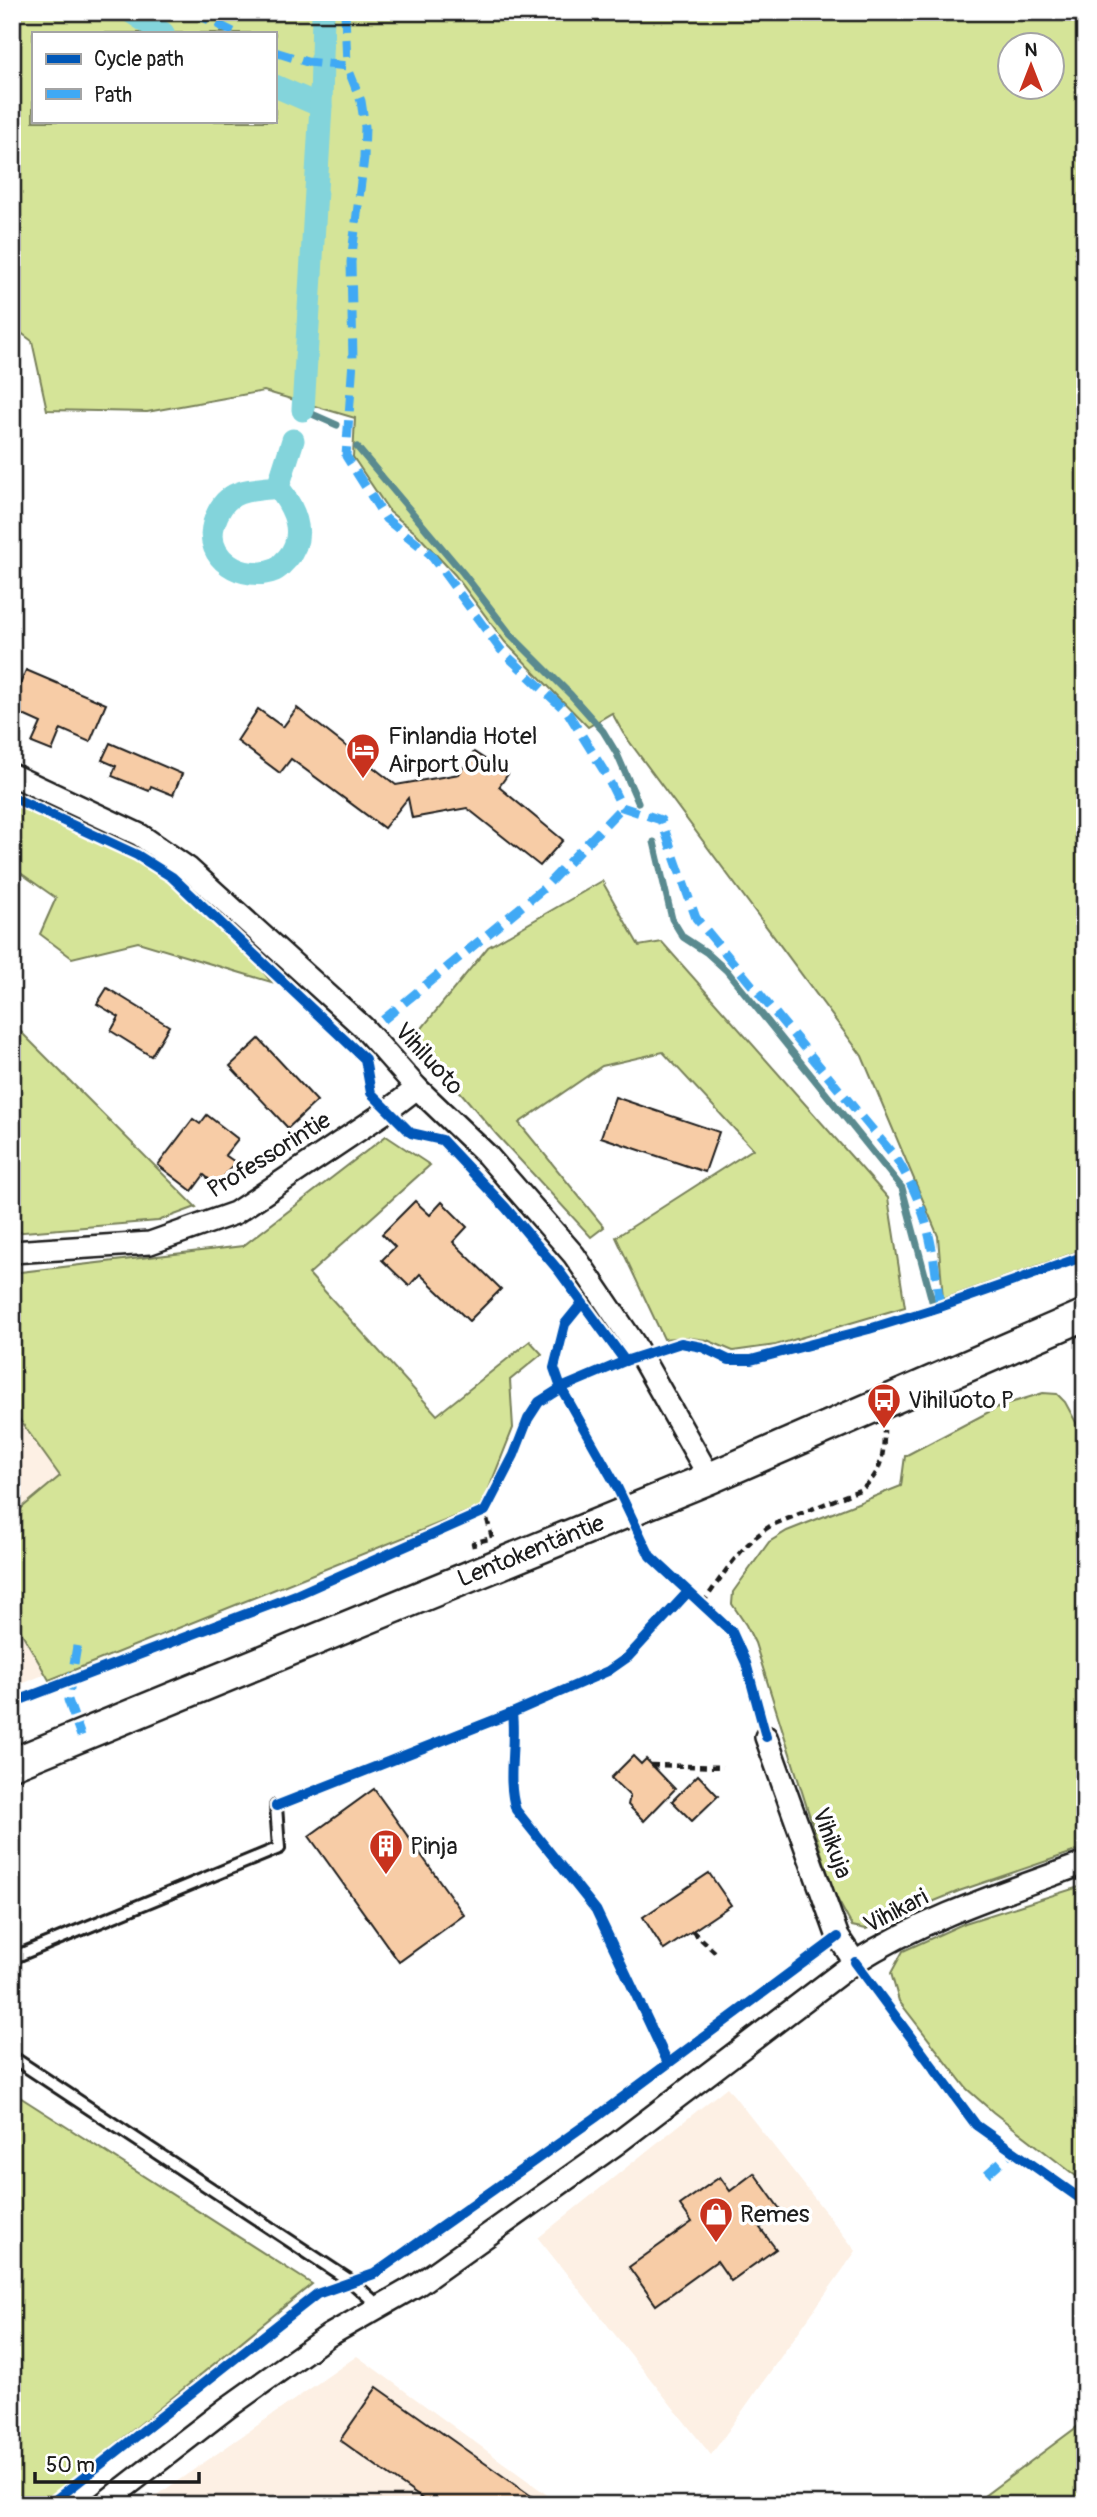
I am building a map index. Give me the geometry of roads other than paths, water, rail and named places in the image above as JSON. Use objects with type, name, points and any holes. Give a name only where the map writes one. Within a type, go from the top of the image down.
[{"type":"main road","name":"Lentokentäntie","points":[[12,1764],[710,1478],[1085,1315]]},
{"type":"street","name":"Vihiluoto","points":[[12,775],[140,835],[189,869],[363,1027],[417,1088],[487,1155],[574,1255],[633,1342],[710,1478]]},
{"type":"street","name":"Professorintie","points":[[12,1252],[150,1243],[235,1213],[417,1088]]},
{"type":"street","name":"Vihikuja","points":[[766,1737],[838,1937],[855,1962]]},
{"type":"street","name":"Vihikari","points":[[102,2505],[227,2408],[328,2336],[419,2284],[616,2144],[855,1962],[890,1940],[950,1913],[1085,1863]]},
{"type":"lane","points":[[12,1958],[279,1848],[276,1806]]},
{"type":"lane","points":[[12,2057],[352,2282],[379,2306]]},
{"type":"waterway","points":[[131,12],[161,32]]},
{"type":"waterway","points":[[303,410],[321,106],[323,12]]},
{"type":"waterway","points":[[276,86],[321,106]]},
{"type":"waterway","points":[[303,410],[337,425]]},
{"type":"waterway","points":[[278,487],[296,522],[297,541],[293,550],[278,568],[263,573],[251,573],[229,565],[220,557],[212,536],[219,512],[224,503],[238,493],[278,487],[293,440]]},
{"type":"waterway","points":[[357,447],[463,573],[510,634],[603,731],[617,754],[638,802]]},
{"type":"waterway","points":[[654,842],[672,919],[683,937],[706,952],[727,971],[902,1188],[932,1301]]},
{"type":"place","name":"Finlandia Hotel Airport Oulu","points":[[363,780]]},
{"type":"place","name":"Vihiluoto P","points":[[884,1430]]},
{"type":"place","name":"Pinja","points":[[386,1876]]},
{"type":"place","name":"Remes","points":[[716,2244]]}]
